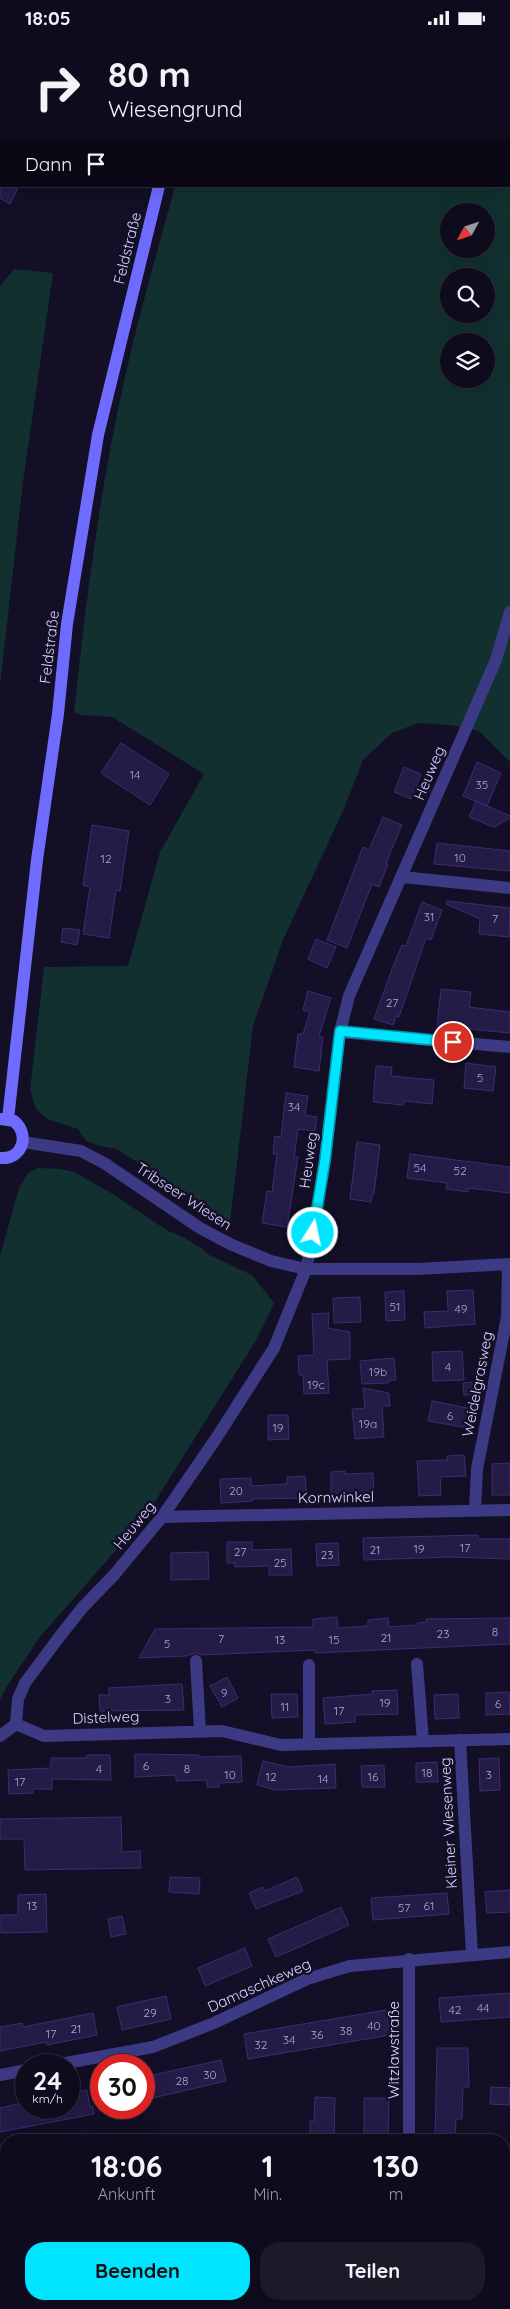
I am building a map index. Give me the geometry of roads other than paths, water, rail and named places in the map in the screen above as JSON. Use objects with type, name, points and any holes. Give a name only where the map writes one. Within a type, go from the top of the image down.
[{"type":"main road","name":"Feldstraße","points":[[23,1143],[24,1136],[18,1125],[4,1119],[37,859],[52,759],[69,615],[98,435],[159,187]]},
{"type":"main road","points":[[0,1157],[10,1157],[16,1154],[23,1143]]},
{"type":"street","name":"Heuweg","points":[[16,1724],[18,1699],[25,1683],[41,1659],[83,1607],[104,1587],[162,1517],[215,1441],[274,1348],[306,1269],[325,1160],[340,1031],[349,996],[496,660],[510,613]]},
{"type":"street","points":[[402,877],[510,888]]},
{"type":"street","points":[[340,1031],[510,1047]]},
{"type":"street","name":"Tribseer Wiesen","points":[[23,1143],[81,1151],[104,1163],[170,1208],[230,1245],[271,1261],[306,1269],[418,1269],[509,1264]]},
{"type":"street","name":"Weidelgrasweg","points":[[476,1510],[477,1469],[507,1317],[509,1264]]},
{"type":"street","name":"Kornwinkel","points":[[162,1517],[510,1510]]},
{"type":"street","points":[[196,1661],[200,1731]]},
{"type":"street","points":[[417,1664],[423,1741]]},
{"type":"street","points":[[309,1665],[309,1743]]},
{"type":"street","points":[[0,1737],[16,1724]]},
{"type":"street","name":"Distelweg","points":[[16,1724],[44,1736],[222,1731],[281,1745],[460,1740]]},
{"type":"street","name":"Kleiner Wiesenweg","points":[[472,1955],[460,1740],[510,1739]]},
{"type":"street","name":"Damaschkeweg","points":[[80,2060],[153,2047],[214,2023],[306,1979],[350,1966],[409,1959],[510,1952]]},
{"type":"street","name":"Witzlawstraße","points":[[409,1959],[409,2134]]},
{"type":"street","points":[[0,2075],[15,2072]]}]
